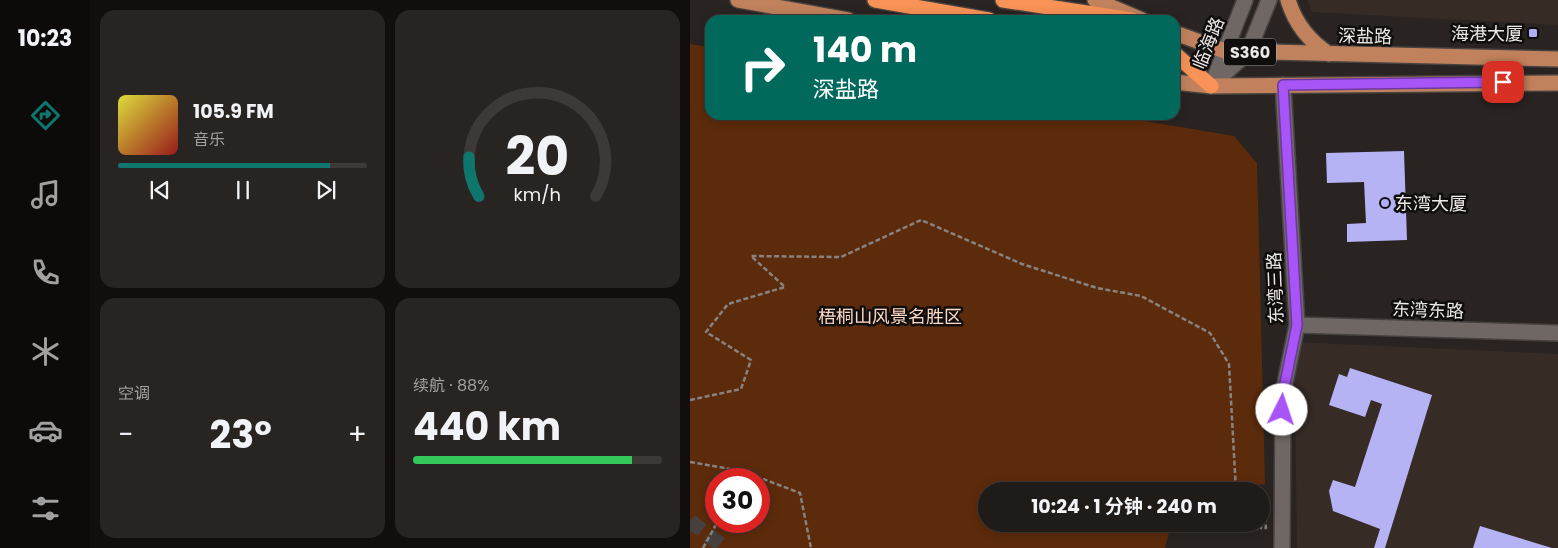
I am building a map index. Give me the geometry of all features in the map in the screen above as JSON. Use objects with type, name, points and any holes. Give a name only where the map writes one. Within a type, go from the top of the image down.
[{"type":"highway","points":[[875,0],[960,15]]},
{"type":"highway","points":[[1003,0],[1100,15]]},
{"type":"highway","points":[[1180,58],[1211,86]]},
{"type":"main road","points":[[738,0],[820,15]]},
{"type":"main road","points":[[1095,0],[1130,15]]},
{"type":"main road","points":[[1288,0],[1305,33],[1314,44],[1329,54]]},
{"type":"main road","name":"深盐路","points":[[1180,35],[1225,51],[1558,59]]},
{"type":"main road","name":"S360","points":[[1180,83],[1211,86],[1558,83]]},
{"type":"street","name":"临海路","points":[[1211,86],[1246,0]]},
{"type":"street","name":"临海路","points":[[1211,86],[1248,52],[1268,0]]},
{"type":"street","name":"东湾三路","points":[[1282,548],[1283,393],[1297,325],[1283,85]]},
{"type":"street","name":"东湾东路","points":[[1297,325],[1558,333]]},
{"type":"path","points":[[690,400],[741,389],[751,360],[706,332],[728,304],[785,287],[751,256],[841,257],[921,220],[1022,264],[1097,288],[1141,296],[1210,333],[1229,364],[1236,482]]},
{"type":"path","points":[[690,462],[727,468]]},
{"type":"path","points":[[770,482],[800,493],[811,548]]},
{"type":"path","points":[[703,548],[711,533]]},
{"type":"shaded area","points":[[1307,0],[1558,0],[1558,25],[1312,12]]},
{"type":"shaded area","points":[[1294,342],[1558,354],[1558,548],[1297,548]]},
{"type":"green space","name":"梧桐山风景名胜区","points":[[690,44],[705,46],[705,120],[1139,120],[1234,136],[1257,163],[1265,482],[978,482],[978,532],[1169,532],[1165,548],[690,548]]},
{"type":"building","name":"东湾大厦","points":[[1404,151],[1407,240],[1347,242],[1347,224],[1366,223],[1364,182],[1327,183],[1326,153]]},
{"type":"building","points":[[1350,368],[1432,395],[1385,548],[1374,548],[1380,529],[1333,511],[1329,491],[1333,480],[1355,487],[1382,404],[1371,400],[1365,417],[1329,405],[1339,374],[1347,377]]},
{"type":"building","points":[[1480,526],[1552,548],[1473,548]]},
{"type":"tunnel","points":[[690,521],[725,548]]},
{"type":"place","name":"海港大厦","points":[[1533,33]]},
{"type":"place","name":"东湾大厦","points":[[1385,203]]},
{"type":"route","points":[[1282,410],[1283,393],[1297,325],[1283,85],[1503,82]]}]
